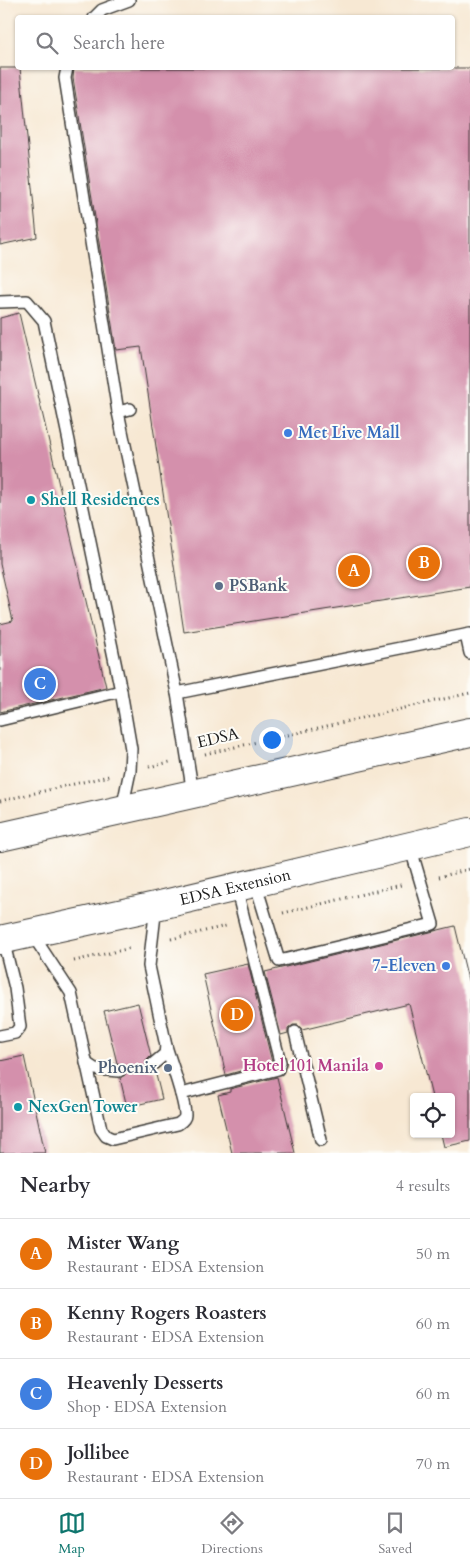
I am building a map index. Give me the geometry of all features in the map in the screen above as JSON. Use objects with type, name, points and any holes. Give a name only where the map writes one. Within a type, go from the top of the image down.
[{"type":"main road","points":[[0,837],[470,732]]},
{"type":"main road","name":"EDSA Extension","points":[[2,940],[470,832]]},
{"type":"lane","points":[[97,15],[102,10],[129,0]]},
{"type":"lane","points":[[67,70],[65,78],[118,412],[176,693],[193,794]]},
{"type":"lane","points":[[0,302],[27,301],[44,321],[132,749],[130,771],[122,810]]},
{"type":"lane","points":[[118,412],[130,409]]},
{"type":"lane","points":[[176,693],[468,634],[470,654]]},
{"type":"lane","points":[[0,720],[121,691]]},
{"type":"lane","points":[[245,884],[280,964],[433,924],[410,846]]},
{"type":"lane","points":[[180,1094],[278,1069],[280,1062],[245,884]]},
{"type":"lane","points":[[31,933],[71,993],[101,1129],[106,1136],[113,1139],[178,1124],[185,1116],[166,1046],[149,966],[156,906]]},
{"type":"lane","points":[[0,1036],[15,1033],[20,1027],[15,988],[2,940]]},
{"type":"lane","points":[[295,1032],[321,1140]]},
{"type":"lane","points":[[153,1064],[165,1054],[166,1046]]},
{"type":"lane","points":[[86,1063],[95,1069],[119,1071]]},
{"type":"path","name":"EDSA","points":[[0,801],[470,693]]},
{"type":"building","points":[[0,68],[15,68],[15,70],[20,70],[37,237],[0,245]]},
{"type":"building","name":"Met Live Mall","points":[[455,68],[470,68],[470,587],[184,632],[141,347],[116,350],[73,78],[74,70],[455,70]]},
{"type":"building","name":"Shell Residences","points":[[19,313],[106,687],[0,712],[0,624],[13,621],[0,564],[0,318]]},
{"type":"building","points":[[455,926],[470,988],[470,1141],[444,1147],[442,1138],[455,1138],[455,1093],[431,1093],[409,1004],[302,1030],[298,1025],[293,1025],[288,1029],[288,1033],[281,1035],[265,972]]},
{"type":"building","points":[[248,964],[272,1062],[226,1075],[203,974]]},
{"type":"building","points":[[138,1003],[151,1056],[146,1061],[146,1066],[150,1071],[155,1071],[162,1099],[127,1107],[120,1078],[125,1075],[126,1068],[117,1063],[104,1011]]},
{"type":"building","name":"NexGen Tower","points":[[24,1056],[45,1153],[0,1153],[0,1061]]},
{"type":"building","points":[[277,1077],[295,1153],[232,1153],[218,1095],[230,1092],[230,1089]]},
{"type":"place","name":"Met Live Mall","points":[[288,433]]},
{"type":"place","name":"Shell Residences","points":[[31,500]]},
{"type":"place","name":"Kenny Rogers Roasters","points":[[424,563]]},
{"type":"place","name":"Mister Wang","points":[[354,571]]},
{"type":"place","name":"PSBank","points":[[219,586]]},
{"type":"place","name":"Heavenly Desserts","points":[[40,684]]},
{"type":"place","name":"7-Eleven","points":[[446,966]]},
{"type":"place","name":"Jollibee","points":[[237,1015]]},
{"type":"place","name":"Hotel 101 Manila","points":[[379,1066]]},
{"type":"place","name":"Phoenix","points":[[168,1068]]},
{"type":"place","name":"NexGen Tower","points":[[18,1107]]}]
